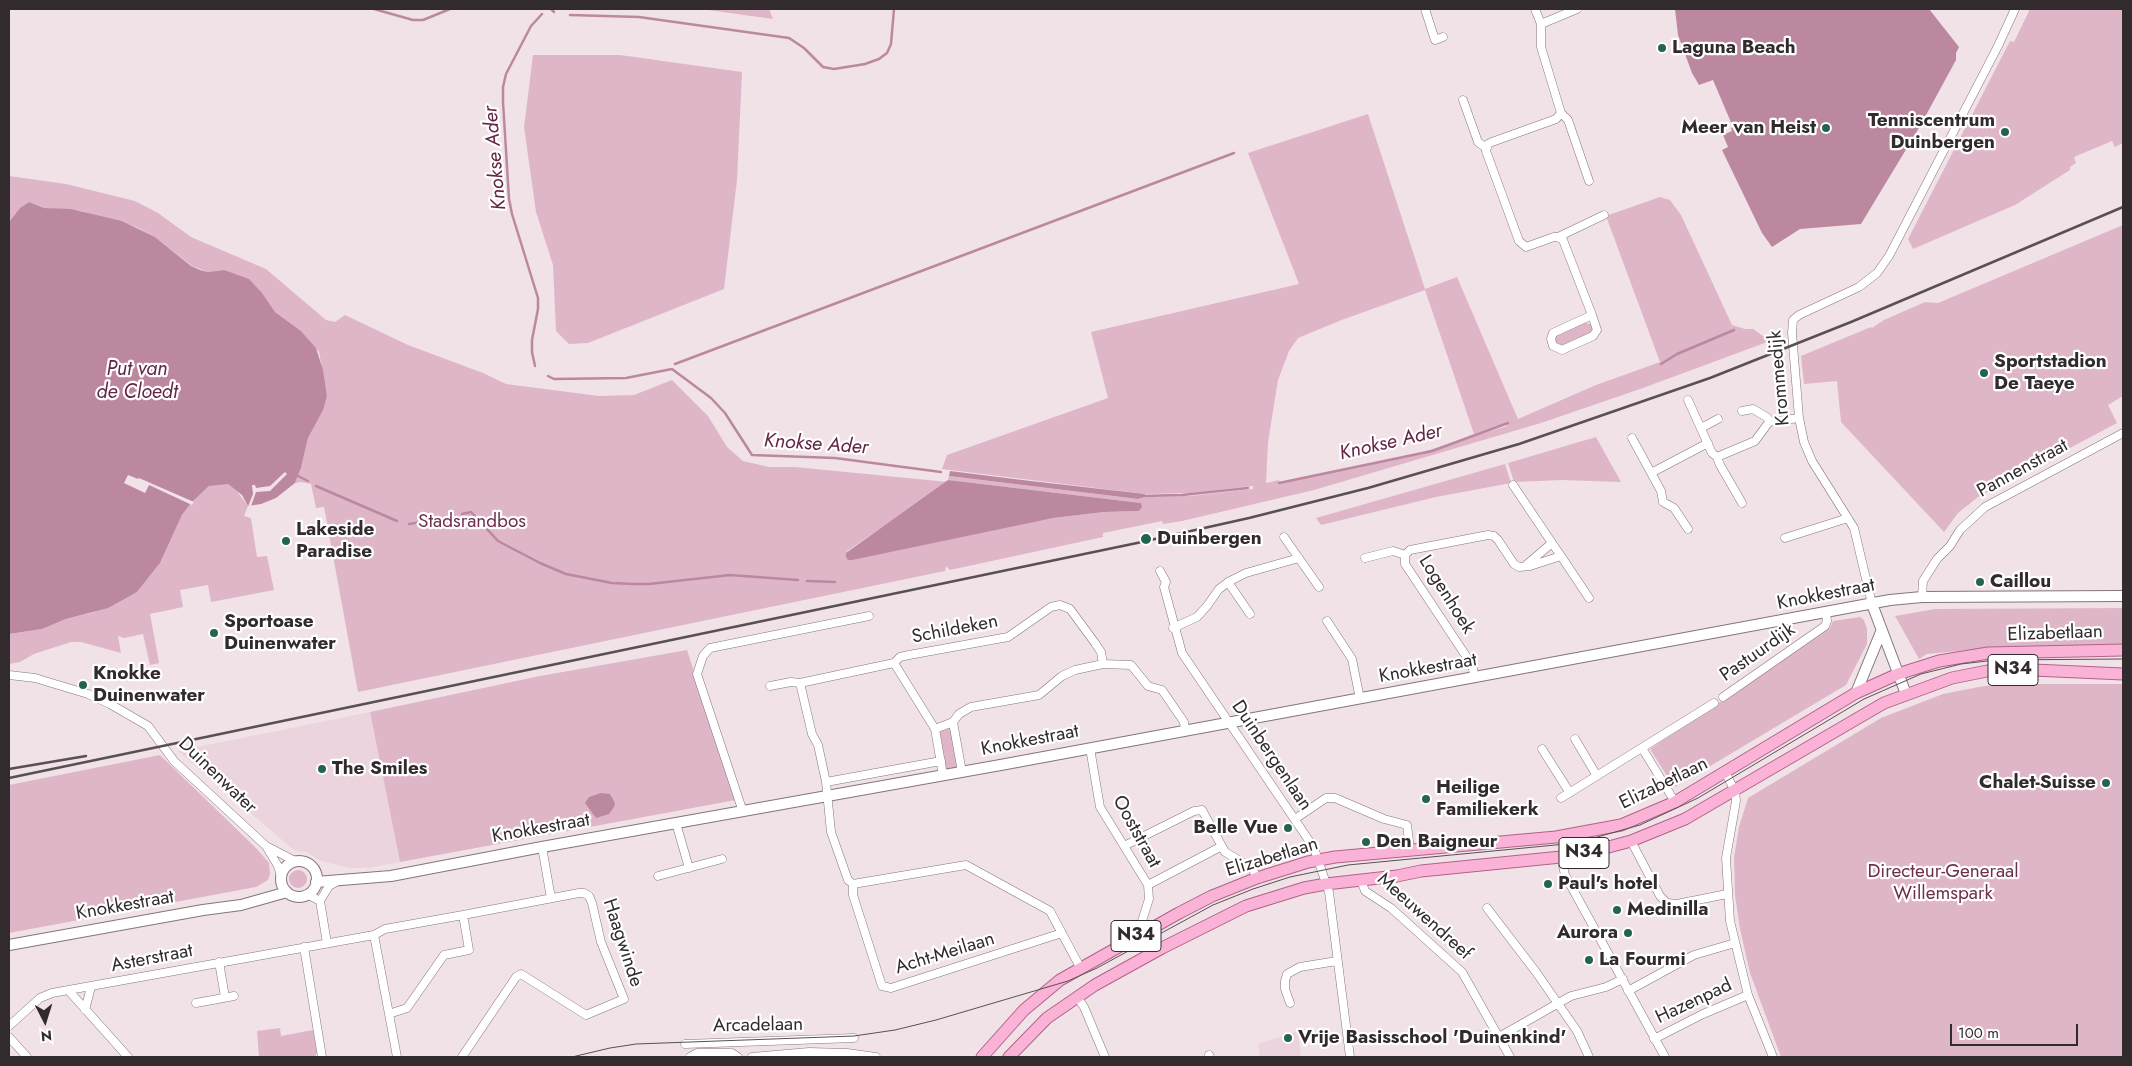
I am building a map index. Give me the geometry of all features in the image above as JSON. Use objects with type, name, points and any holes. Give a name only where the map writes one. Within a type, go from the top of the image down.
[{"type":"main road","name":"Elizabetlaan","points":[[982,1057],[1024,1010],[1052,986],[1080,967],[1212,896],[1256,878],[1318,860],[1365,853],[1492,844],[1588,832],[1621,825],[1675,802],[1856,692],[1898,674],[1945,660],[1988,654],[2123,650]]},
{"type":"main road","name":"Elizabetlaan","points":[[1008,1057],[1047,1018],[1077,997],[1117,973],[1219,918],[1246,906],[1326,884],[1421,871],[1561,857],[1590,852],[1631,841],[1685,819],[1868,712],[1906,694],[1952,678],[1987,672],[2042,670],[2123,674]]},
{"type":"street","points":[[1425,9],[1435,40],[1443,37]]},
{"type":"street","points":[[1535,9],[1541,24],[1541,47],[1562,112],[1568,120],[1589,181]]},
{"type":"street","points":[[1541,24],[1577,9]]},
{"type":"street","name":"Krommedijk","points":[[1906,694],[1872,604],[1858,540],[1848,518],[1812,461],[1804,442],[1799,418],[1792,333],[1793,320],[1799,315],[1859,287],[1876,273],[1889,256],[1998,46],[2015,9]]},
{"type":"street","points":[[1463,100],[1478,142],[1486,148],[1519,241],[1526,247],[1558,237],[1604,215]]},
{"type":"street","points":[[1486,148],[1492,142],[1556,118],[1562,112]]},
{"type":"street","points":[[1558,237],[1565,245],[1592,315],[1596,330],[1593,336],[1562,350],[1552,346],[1551,339],[1554,333],[1592,315]]},
{"type":"street","points":[[1688,400],[1712,453],[1718,457],[1720,465],[1742,503]]},
{"type":"street","points":[[1742,411],[1753,409],[1768,418],[1769,422]]},
{"type":"street","points":[[1718,457],[1755,441],[1769,422],[1799,418]]},
{"type":"street","points":[[1701,428],[1718,419]]},
{"type":"street","name":"Pannenstraat","points":[[1922,597],[1923,581],[1937,559],[1950,546],[1966,523],[1985,507],[2123,433]]},
{"type":"street","points":[[1632,438],[1661,491],[1663,502]]},
{"type":"street","points":[[1651,473],[1708,443]]},
{"type":"street","points":[[1513,485],[1589,598]]},
{"type":"street","points":[[1655,507],[1663,502]]},
{"type":"street","points":[[1663,502],[1674,508],[1688,530]]},
{"type":"street","points":[[1784,538],[1848,518]]},
{"type":"street","name":"Logenhoek","points":[[1475,678],[1472,665],[1405,564],[1405,555],[1410,550],[1494,536],[1514,564],[1519,567],[1525,566]]},
{"type":"street","points":[[1284,537],[1320,587]]},
{"type":"street","points":[[1525,566],[1552,543]]},
{"type":"street","name":"Logenhoek","points":[[1365,558],[1393,551],[1405,555]]},
{"type":"street","points":[[1525,566],[1557,559],[1561,556]]},
{"type":"street","points":[[1173,628],[1197,617],[1219,589],[1228,582],[1246,573],[1298,558]]},
{"type":"street","name":"Duinbergenlaan","points":[[1160,571],[1166,582],[1164,587],[1173,628],[1182,653],[1314,848],[1329,892],[1350,1057]]},
{"type":"street","points":[[1228,582],[1250,614]]},
{"type":"street","name":"Knokkestraat","points":[[316,877],[346,879],[385,877],[1872,604],[1922,597],[2123,596]]},
{"type":"street","name":"Schildeken","points":[[770,686],[791,682],[800,683],[894,663],[900,657],[909,655],[1008,637],[1052,607],[1060,605],[1070,609],[1096,643],[1101,652],[1103,664]]},
{"type":"street","name":"Pastuurdijk","points":[[1723,697],[1825,626],[1827,621],[1826,613]]},
{"type":"street","points":[[743,812],[697,674],[703,656],[710,648],[870,616]]},
{"type":"street","points":[[1327,622],[1352,659],[1360,699]]},
{"type":"street","points":[[1856,692],[1881,632]]},
{"type":"street","name":"Schildeken","points":[[894,663],[935,729],[944,775]]},
{"type":"street","points":[[935,729],[953,722],[959,714],[971,706],[1039,695],[1062,676],[1075,670],[1103,664],[1132,665],[1148,686],[1162,690],[1184,722],[1185,730]]},
{"type":"street","name":"Duinenwater","points":[[9,675],[35,678],[88,694],[110,704],[148,726],[174,761],[266,846],[295,861]]},
{"type":"street","points":[[800,683],[812,734],[818,745],[829,796]]},
{"type":"street","name":"Pastuurdijk","points":[[1561,798],[1714,703]]},
{"type":"street","points":[[953,722],[962,772]]},
{"type":"street","points":[[1575,739],[1598,776]]},
{"type":"street","name":"Ooststraat","points":[[1090,748],[1100,807],[1148,886],[1149,899],[1142,921],[1146,931]]},
{"type":"street","points":[[1642,748],[1675,802]]},
{"type":"street","points":[[1542,749],[1570,793]]},
{"type":"street","points":[[826,782],[941,762]]},
{"type":"street","points":[[1725,772],[1735,791],[1736,801],[1726,858],[1727,894],[1735,943],[1748,995],[1773,1057]]},
{"type":"street","name":"Acht-Meilaan","points":[[829,796],[831,832],[848,880],[853,884],[855,904],[881,984],[886,988],[1062,933]]},
{"type":"street","points":[[1294,819],[1320,801],[1330,797],[1335,798],[1384,819],[1407,825],[1410,850]]},
{"type":"street","points":[[1124,846],[1199,809],[1202,810],[1225,852],[1252,868],[1256,878]]},
{"type":"street","points":[[676,823],[689,868]]},
{"type":"street","points":[[1631,841],[1660,896],[1666,903],[1677,904],[1727,894]]},
{"type":"street","name":"Duinenwater","points":[[266,846],[278,866],[281,879]]},
{"type":"street","points":[[1148,886],[1222,846]]},
{"type":"street","points":[[542,847],[552,898]]},
{"type":"street","points":[[1561,857],[1565,875],[1665,1057]]},
{"type":"street","points":[[658,876],[722,860]]},
{"type":"street","points":[[295,861],[309,864],[316,877],[314,888],[307,894],[296,896],[287,892],[281,879],[286,867],[295,861]]},
{"type":"street","points":[[853,884],[966,865],[1050,911],[1080,967]]},
{"type":"street","name":"Knokkestraat","points":[[249,903],[273,889],[281,879]]},
{"type":"street","points":[[328,943],[320,901],[329,886],[346,879]]},
{"type":"street","name":"Meeuwendreef","points":[[1361,880],[1365,891],[1391,908],[1462,972],[1510,1057]]},
{"type":"street","name":"Knokkestraat","points":[[9,945],[249,903],[287,892]]},
{"type":"street","name":"Haagwinde","points":[[328,943],[374,935],[385,929],[579,893],[589,896],[601,942],[624,999],[586,1015],[521,974],[516,977],[462,1057]]},
{"type":"street","points":[[307,894],[320,901]]},
{"type":"street","points":[[1487,908],[1536,972],[1556,1004],[1577,1031],[1589,1057]]},
{"type":"street","points":[[389,1014],[407,1008],[444,955],[469,950],[463,915]]},
{"type":"street","points":[[374,935],[397,1057]]},
{"type":"street","name":"Asterstraat","points":[[9,1026],[40,998],[52,993],[328,943]]},
{"type":"street","points":[[1628,991],[1694,955],[1735,943]]},
{"type":"street","points":[[304,947],[322,1057]]},
{"type":"street","points":[[1279,1002],[1289,1000],[1285,981],[1287,974],[1293,970],[1337,961]]},
{"type":"street","name":"Asterstraat","points":[[196,1003],[229,996],[218,962]]},
{"type":"street","points":[[1499,1037],[1571,996],[1606,987],[1622,979]]},
{"type":"street","name":"Asterstraat","points":[[85,1010],[91,986]]},
{"type":"street","points":[[69,991],[128,1057]]},
{"type":"street","name":"Hazenpad","points":[[1654,1039],[1703,1014],[1748,995]]},
{"type":"street","points":[[1077,997],[1084,1006],[1105,1057]]},
{"type":"street","points":[[9,1037],[27,1057]]},
{"type":"street","name":"Arcadelaan","points":[[685,1044],[854,1038]]},
{"type":"street","points":[[831,1039],[833,1052]]},
{"type":"street","name":"Arcadelaan","points":[[752,1057],[833,1052],[873,1057]]},
{"type":"street","name":"Arcadelaan","points":[[690,1057],[697,1053],[732,1053],[738,1057]]},
{"type":"shaded area","points":[[370,712],[400,862],[369,868],[350,868],[321,861],[307,852],[295,851],[178,751]]},
{"type":"shaded area","name":"Vrije Basisschool 'Duinenkind'","points":[[1298,1031],[1301,1057],[1260,1057],[1258,1044]]},
{"type":"green space","points":[[701,9],[769,9],[773,19]]},
{"type":"green space","name":"Tenniscentrum Duinbergen","points":[[2030,9],[2123,9],[2123,143],[2115,147],[2112,141],[2074,157],[2076,163],[2070,167],[2070,170],[2015,205],[1913,249],[1908,239],[2010,41],[2014,42]]},
{"type":"green space","points":[[533,55],[620,55],[742,72],[737,180],[724,289],[588,343],[569,344],[556,331],[553,265],[536,212],[524,127]]},
{"type":"green space","name":"Stadsrandbos","points":[[1368,114],[1425,289],[1457,277],[1518,419],[1596,385],[1660,362],[1606,216],[1660,197],[1670,200],[1681,215],[1732,325],[1753,329],[1770,341],[1541,423],[1314,490],[1182,521],[1163,524],[1162,521],[1103,533],[1103,537],[950,570],[946,566],[945,571],[358,692],[324,507],[316,508],[311,484],[295,483],[301,468],[308,438],[327,396],[319,352],[301,331],[275,312],[253,284],[224,270],[208,272],[192,266],[155,237],[122,221],[82,211],[44,208],[29,202],[20,208],[9,222],[9,176],[66,184],[135,201],[158,213],[191,237],[266,269],[326,320],[335,322],[345,315],[408,345],[483,373],[506,384],[599,396],[634,395],[672,380],[708,416],[727,447],[743,461],[769,467],[795,467],[948,482],[846,552],[1053,518],[1104,512],[1139,511],[1141,503],[948,480],[949,476],[1138,499],[1144,497],[1191,496],[1253,489],[1253,486],[1191,493],[1145,494],[942,469],[947,455],[1108,398],[1091,332],[1299,284],[1248,153]],"holes":[[[1425,290],[1474,434],[1506,423],[1507,426],[1410,456],[1280,483],[1279,480],[1266,483],[1268,442],[1278,380],[1289,351],[1298,338]]]},
{"type":"green space","name":"Sportstadion De Taeye","points":[[2123,225],[2123,396],[2108,405],[2117,423],[1978,497],[1958,513],[1944,532],[1841,422],[1837,381],[1804,384],[1801,356],[1872,328],[1884,320],[1925,302],[1938,303]]},
{"type":"green space","points":[[1584,322],[1592,325],[1592,333],[1564,347],[1559,347],[1555,342],[1556,335]]},
{"type":"green space","points":[[1596,437],[1621,482],[1562,480],[1514,482],[1508,463]]},
{"type":"green space","points":[[1505,464],[1511,483],[1436,497],[1321,525],[1316,518]]},
{"type":"green space","points":[[228,484],[236,490],[248,506],[244,516],[251,518],[257,557],[267,556],[274,590],[211,602],[208,585],[180,590],[183,607],[150,614],[159,663],[150,665],[143,634],[124,638],[118,636],[121,653],[81,642],[71,642],[34,654],[20,662],[9,664],[9,634],[42,629],[66,619],[94,612],[137,592],[160,563],[182,515],[191,503],[209,486]]},
{"type":"green space","points":[[2123,608],[2123,647],[2003,647],[1927,654],[1919,659],[1895,616],[1935,609]]},
{"type":"green space","points":[[1860,617],[1864,620],[1867,629],[1867,644],[1846,685],[1675,787],[1669,775],[1667,776],[1650,749],[1830,628],[1833,621]]},
{"type":"green space","points":[[687,650],[736,800],[400,862],[370,712],[540,676]]},
{"type":"green space","name":"Directeur-Generaal Willemspark","points":[[2011,684],[2123,684],[2123,1057],[1781,1057],[1750,973],[1740,929],[1735,895],[1734,858],[1739,827],[1748,798],[1881,718],[1943,694],[1984,686]]},
{"type":"green space","points":[[951,728],[959,765],[957,768],[950,770],[946,768],[940,732]]},
{"type":"green space","points":[[160,755],[257,849],[269,863],[270,874],[268,880],[256,887],[9,933],[9,785]]},
{"type":"green space","points":[[298,870],[304,873],[307,879],[304,885],[298,888],[292,885],[289,879],[292,873]]},
{"type":"green space","points":[[280,1028],[281,1036],[313,1030],[317,1052],[315,1057],[259,1057],[257,1031]]},
{"type":"water","name":"Meer van Heist","points":[[1675,9],[1929,9],[1959,47],[1956,53],[1956,60],[1919,128],[1861,224],[1800,229],[1772,247],[1762,233],[1722,150],[1728,147],[1723,135],[1732,131],[1731,128],[1733,127],[1713,80],[1699,85],[1692,73],[1678,35]]},
{"type":"water","name":"Put van de Cloedt","points":[[29,202],[44,208],[71,209],[122,221],[155,237],[191,266],[208,272],[224,270],[249,279],[262,293],[275,312],[301,331],[316,348],[323,370],[327,396],[323,410],[308,438],[301,468],[295,483],[276,498],[261,504],[248,506],[242,495],[228,484],[209,486],[191,503],[182,515],[160,563],[137,592],[108,608],[66,619],[42,629],[9,634],[9,222],[20,208]]},
{"type":"water","points":[[950,471],[1145,494],[1144,497],[1138,499],[949,476]]},
{"type":"water","points":[[948,480],[1141,503],[1142,507],[1139,511],[1104,512],[1053,518],[848,560],[846,553]]},
{"type":"water","points":[[601,793],[610,794],[615,803],[609,814],[596,818],[585,803],[589,797]]},
{"type":"pier","points":[[285,472],[287,474],[270,491],[256,492],[250,509],[247,509],[253,494],[252,485],[255,485],[256,488],[270,486]]},
{"type":"pier","points":[[128,475],[194,502],[192,505],[149,485],[145,493],[124,483]]},
{"type":"waterway","name":"Knokse Ader","points":[[374,9],[413,20],[423,20],[450,9]]},
{"type":"waterway","name":"Knokse Ader","points":[[551,9],[554,12]]},
{"type":"waterway","points":[[570,15],[639,17],[789,38],[804,48],[823,67],[834,69],[865,64],[879,59],[887,53],[891,44],[894,9]]},
{"type":"waterway","name":"Knokse Ader","points":[[535,366],[532,340],[538,309],[538,298],[509,199],[503,87],[506,74],[531,26],[542,14]]},
{"type":"waterway","points":[[675,364],[1234,153]]},
{"type":"waterway","name":"Knokse Ader","points":[[1661,364],[1677,354],[1734,330]]},
{"type":"waterway","name":"Knokse Ader","points":[[548,376],[554,379],[626,378],[672,369],[711,398],[725,413],[752,455],[835,458],[941,472]]},
{"type":"waterway","name":"Knokse Ader","points":[[1279,483],[1432,451],[1508,423]]},
{"type":"waterway","points":[[296,475],[308,481]]},
{"type":"waterway","points":[[316,486],[397,521]]},
{"type":"waterway","name":"Knokse Ader","points":[[1142,496],[1182,495],[1248,488]]},
{"type":"waterway","points":[[462,514],[471,512],[498,541],[566,574],[612,583],[633,584],[730,575],[798,580]]},
{"type":"waterway","points":[[409,524],[452,517]]},
{"type":"waterway","points":[[807,581],[835,582]]},
{"type":"tram line","points":[[572,1057],[636,1044],[854,1036],[895,1030],[936,1020],[1068,981],[1097,968],[1213,905],[1290,877],[1348,865],[1576,843],[1640,825],[1698,798],[1864,699],[1921,674],[1961,664],[1996,660],[2123,659]]},
{"type":"railway","points":[[9,778],[1137,543],[1249,518],[1368,488],[1519,444],[1710,378],[1851,322],[2123,207]]},
{"type":"railway","points":[[9,769],[86,756]]},
{"type":"place","name":"Laguna Beach","points":[[1662,48]]},
{"type":"place","name":"Meer van Heist","points":[[1826,128]]},
{"type":"place","name":"Tenniscentrum Duinbergen","points":[[2005,132]]},
{"type":"place","name":"Sportstadion De Taeye","points":[[1984,373]]},
{"type":"place","name":"Duinbergen","points":[[1146,539]]},
{"type":"place","name":"Lakeside Paradise","points":[[286,541]]},
{"type":"place","name":"Caillou","points":[[1980,582]]},
{"type":"place","name":"Sportoase Duinenwater","points":[[214,633]]},
{"type":"place","name":"Knokke Duinenwater","points":[[83,685]]},
{"type":"place","name":"The Smiles","points":[[322,769]]},
{"type":"place","name":"Chalet-Suisse","points":[[2106,783]]},
{"type":"place","name":"Heilige Familiekerk","points":[[1426,799]]},
{"type":"place","name":"Belle Vue","points":[[1288,828]]},
{"type":"place","name":"Den Baigneur","points":[[1366,842]]},
{"type":"place","name":"Paul's hotel","points":[[1548,884]]},
{"type":"place","name":"Medinilla","points":[[1617,910]]},
{"type":"place","name":"Aurora","points":[[1628,933]]},
{"type":"place","name":"La Fourmi","points":[[1589,960]]},
{"type":"place","name":"Vrije Basisschool 'Duinenkind'","points":[[1288,1038]]}]
